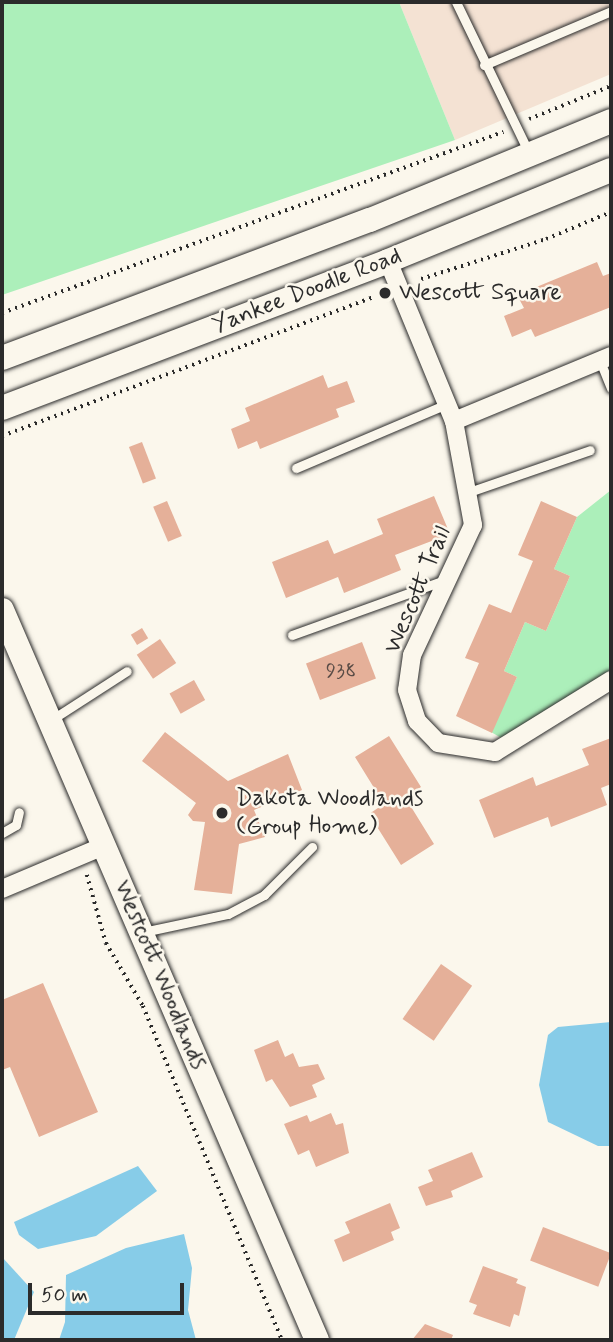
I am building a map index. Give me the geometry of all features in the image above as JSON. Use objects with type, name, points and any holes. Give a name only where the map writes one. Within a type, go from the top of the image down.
[{"type":"main road","name":"Yankee Doodle Road","points":[[2,358],[370,220],[611,121]]},
{"type":"main road","name":"Yankee Doodle Road","points":[[2,408],[387,261],[611,170]]},
{"type":"main road","name":"Westcott Woodlands","points":[[2,610],[317,1340]]},
{"type":"street","points":[[387,261],[454,421],[606,359]]},
{"type":"street","name":"Wescott Trail","points":[[454,421],[473,525],[412,655],[407,690],[417,721],[438,743],[495,752],[611,680]]},
{"type":"street","points":[[2,888],[104,846]]},
{"type":"lane","points":[[457,2],[484,65],[530,154]]},
{"type":"lane","points":[[484,65],[611,10]]},
{"type":"lane","points":[[606,359],[611,388]]},
{"type":"lane","points":[[296,468],[447,404]]},
{"type":"lane","points":[[466,493],[590,450]]},
{"type":"lane","points":[[292,635],[448,579]]},
{"type":"lane","points":[[50,721],[82,704],[127,671]]},
{"type":"lane","points":[[2,833],[16,825],[19,812]]},
{"type":"lane","points":[[141,932],[228,914],[264,895],[312,847]]},
{"type":"path","points":[[2,313],[486,141],[611,86]]},
{"type":"path","points":[[421,279],[545,239],[611,212]]},
{"type":"path","points":[[2,436],[374,297]]},
{"type":"path","points":[[87,875],[106,943],[143,1006],[282,1340]]},
{"type":"shaded area","points":[[399,2],[611,2],[611,74],[455,140]]},
{"type":"green space","points":[[2,2],[399,2],[455,140],[2,295]]},
{"type":"green space","points":[[611,490],[611,680],[510,743],[491,732],[517,677],[504,671],[525,622],[546,631],[570,576],[554,569],[577,517]]},
{"type":"water","points":[[611,1022],[611,1146],[598,1146],[548,1122],[539,1085],[548,1035],[558,1027]]},
{"type":"water","points":[[138,1166],[157,1191],[96,1236],[38,1249],[19,1235],[14,1222]]},
{"type":"water","points":[[184,1234],[192,1268],[188,1310],[196,1340],[59,1340],[65,1322],[66,1275],[126,1248]]},
{"type":"water","points":[[2,1257],[34,1292],[14,1340],[2,1340]]},
{"type":"building","points":[[597,262],[603,276],[611,273],[611,307],[535,337],[531,329],[512,337],[504,316],[524,308],[517,295]]},
{"type":"building","points":[[323,375],[328,388],[347,381],[355,402],[336,409],[339,417],[260,449],[257,441],[238,449],[231,429],[250,421],[245,408]]},
{"type":"building","points":[[142,442],[156,478],[143,483],[129,447]]},
{"type":"building","points":[[434,496],[450,534],[395,555],[401,570],[344,593],[338,577],[286,598],[272,562],[328,540],[334,554],[383,534],[377,519]]},
{"type":"building","points":[[167,501],[182,536],[168,542],[153,507]]},
{"type":"building","points":[[541,501],[577,517],[554,569],[570,576],[546,631],[525,622],[504,671],[517,677],[492,733],[456,716],[479,663],[465,658],[489,604],[511,613],[533,561],[518,555]]},
{"type":"building","points":[[142,628],[148,638],[137,645],[131,635]]},
{"type":"building","points":[[160,639],[176,663],[153,679],[137,655]]},
{"type":"building","points":[[362,642],[376,678],[320,700],[306,664]]},
{"type":"building","points":[[194,680],[205,700],[181,714],[170,694]]},
{"type":"building","name":"Dakota Woodlands (Group Home)","points":[[165,732],[228,781],[288,754],[302,790],[254,810],[265,837],[239,844],[232,894],[194,890],[205,822],[193,821],[188,815],[196,803],[142,761]]},
{"type":"building","points":[[389,736],[421,787],[405,797],[434,844],[401,865],[369,814],[384,804],[355,757]]},
{"type":"building","points":[[611,738],[611,784],[601,788],[607,805],[551,827],[548,817],[494,838],[479,800],[533,777],[536,786],[589,765],[582,749]]},
{"type":"building","points":[[441,964],[472,986],[434,1041],[403,1019]]},
{"type":"building","points":[[43,983],[98,1112],[39,1137],[10,1067],[2,1070],[2,1000]]},
{"type":"building","points":[[278,1040],[285,1057],[293,1053],[299,1067],[318,1064],[325,1079],[312,1085],[317,1097],[290,1107],[272,1079],[266,1082],[254,1050]]},
{"type":"building","points":[[331,1113],[336,1125],[343,1123],[349,1153],[316,1167],[309,1150],[298,1155],[284,1124],[307,1115],[310,1122]]},
{"type":"building","points":[[472,1152],[483,1177],[451,1191],[453,1197],[426,1206],[418,1187],[433,1181],[428,1170]]},
{"type":"building","points":[[390,1203],[400,1228],[391,1232],[394,1240],[343,1262],[334,1240],[350,1233],[345,1222]]},
{"type":"building","points":[[543,1227],[611,1253],[598,1287],[530,1261]]},
{"type":"building","points":[[483,1266],[518,1279],[516,1283],[526,1287],[519,1316],[514,1314],[510,1327],[473,1314],[477,1305],[469,1302]]},
{"type":"building","points":[[425,1324],[453,1335],[451,1340],[412,1340]]},
{"type":"place","name":"Wescott Square","points":[[385,293]]},
{"type":"place","name":"Dakota Woodlands (Group Home)","points":[[222,813]]}]
